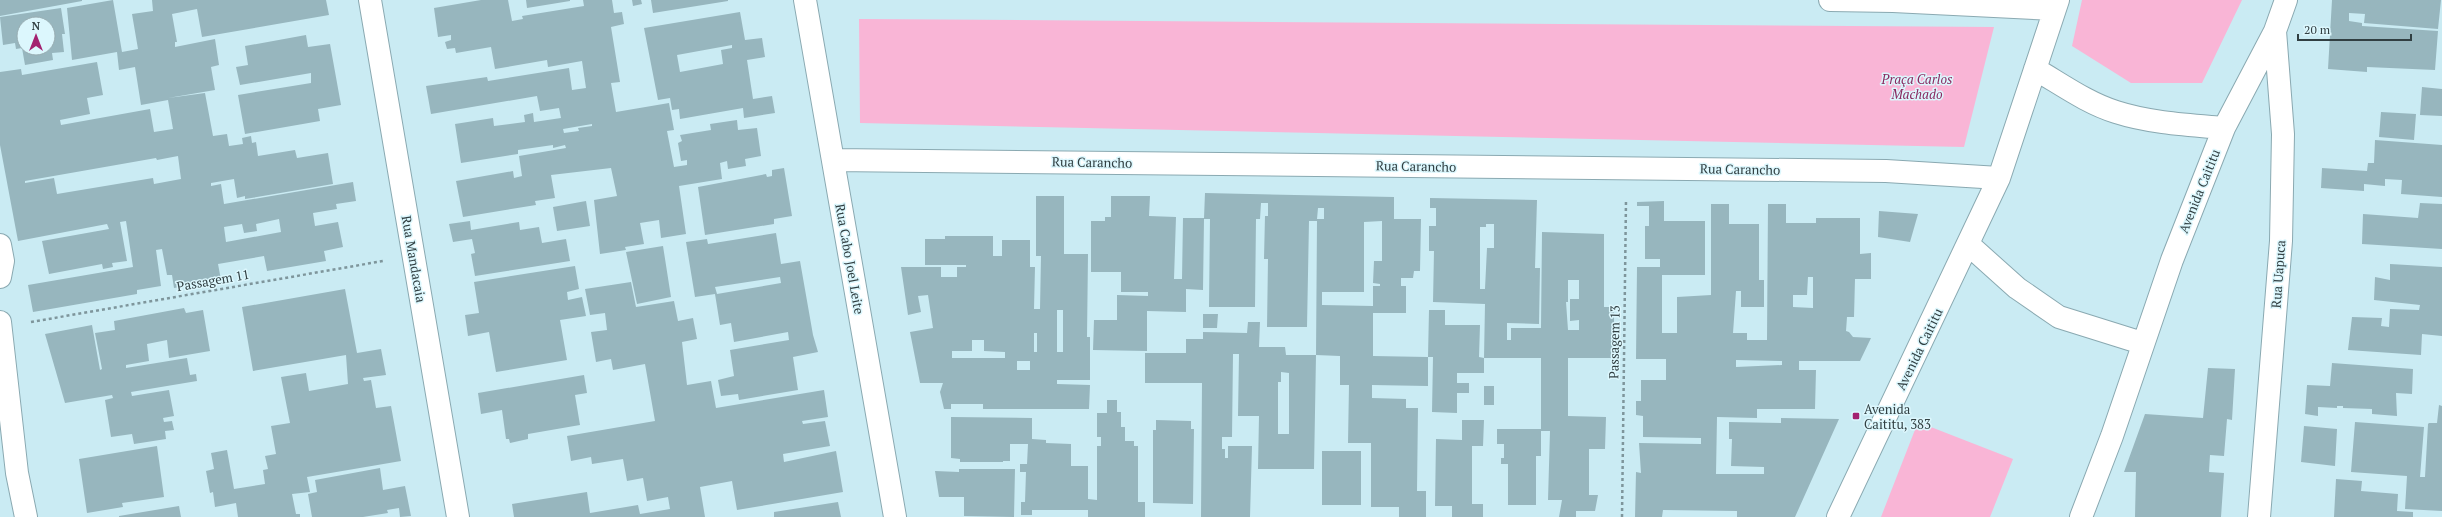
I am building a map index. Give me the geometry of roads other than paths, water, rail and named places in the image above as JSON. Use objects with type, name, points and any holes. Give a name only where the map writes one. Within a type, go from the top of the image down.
[{"type":"street","name":"Rua Mandacaia","points":[[370,0],[458,517]]},
{"type":"street","name":"Rua Cabo Joel Leite","points":[[805,0],[895,517]]},
{"type":"street","points":[[1830,0],[2056,5]]},
{"type":"street","name":"Avenida Caititu","points":[[2081,517],[2112,436],[2142,343],[2172,260],[2224,128],[2275,31],[2286,0]]},
{"type":"street","name":"Avenida Caititu","points":[[1838,517],[2000,178],[2056,5]]},
{"type":"street","name":"Rua Uapuca","points":[[2259,517],[2281,241],[2283,134],[2275,31]]},
{"type":"street","points":[[2035,68],[2075,94],[2116,112],[2168,123],[2224,128]]},
{"type":"street","name":"Rua Carancho","points":[[833,160],[1886,171],[2000,178]]},
{"type":"street","points":[[0,245],[3,261],[0,277]]},
{"type":"street","points":[[1969,245],[2017,288],[2059,317],[2142,343]]},
{"type":"street","points":[[0,322],[17,473],[26,517]]},
{"type":"street","points":[[0,430],[17,473]]},
{"type":"place","name":"Avenida Caititu, 383","points":[[1856,416]]},
{"type":"park label","name":"Praça Carlos Machado","points":[[1917,86]]}]
